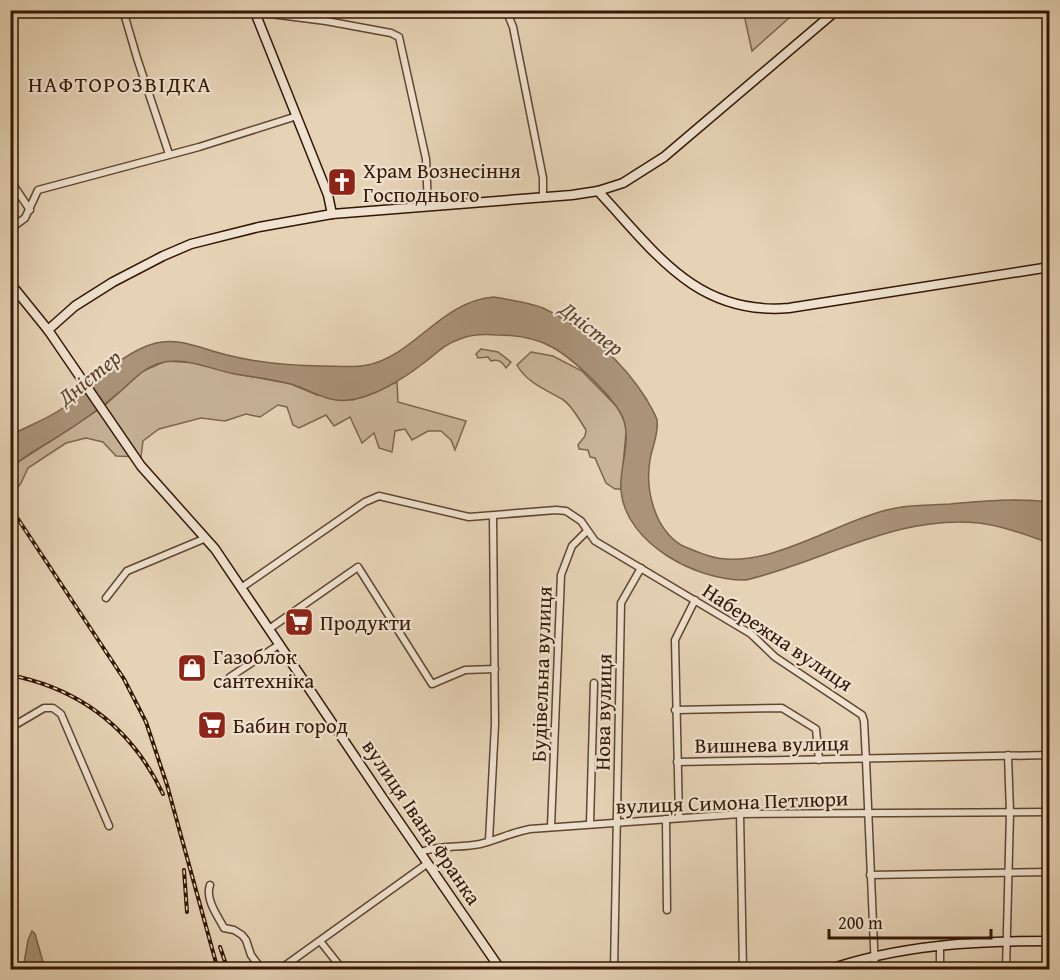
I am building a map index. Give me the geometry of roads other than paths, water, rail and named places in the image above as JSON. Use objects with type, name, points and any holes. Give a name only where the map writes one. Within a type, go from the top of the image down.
[{"type":"main road","points":[[10,283],[48,330],[75,306],[113,282],[191,244],[259,227],[332,214],[543,198],[598,191],[623,183],[664,157],[837,10]]},
{"type":"main road","points":[[255,11],[328,195],[332,214]]},
{"type":"main road","points":[[598,191],[672,269],[693,286],[722,300],[753,308],[789,308],[1050,267]]},
{"type":"main road","name":"вулиця Івана Франка","points":[[48,330],[141,466],[206,538],[501,969]]},
{"type":"main road","points":[[827,969],[875,956],[940,945],[1050,941]]},
{"type":"street","points":[[123,10],[136,58],[169,154]]},
{"type":"street","points":[[506,10],[513,27],[543,178],[543,198]]},
{"type":"street","points":[[255,11],[326,21],[391,33],[399,37],[426,159],[428,206]]},
{"type":"street","points":[[10,229],[25,218],[38,190],[200,147],[297,116]]},
{"type":"street","points":[[10,180],[30,210]]},
{"type":"street","points":[[241,588],[365,502],[379,496],[469,517],[493,516],[495,724],[489,841]]},
{"type":"street","name":"Набережна вулиця","points":[[493,516],[566,511],[581,521],[595,541],[751,633],[775,657],[859,712],[864,721],[875,969]]},
{"type":"street","name":"Будівельна вулиця","points":[[551,826],[561,575],[572,546],[587,531]]},
{"type":"street","points":[[106,598],[127,572],[206,538]]},
{"type":"street","points":[[269,629],[358,567],[432,684],[465,670],[495,669]]},
{"type":"street","name":"Нова вулиця","points":[[614,969],[621,603],[641,568]]},
{"type":"street","points":[[679,818],[675,640],[695,600]]},
{"type":"street","points":[[230,677],[280,644]]},
{"type":"street","points":[[591,824],[594,683]]},
{"type":"street","points":[[10,728],[44,708],[53,708],[61,714],[109,826]]},
{"type":"street","points":[[675,710],[782,708],[816,729],[819,760]]},
{"type":"street","points":[[1006,969],[1010,812],[1008,755]]},
{"type":"street","name":"Вишнева вулиця","points":[[677,762],[1050,755]]},
{"type":"street","name":"вулиця Симона Петлюри","points":[[420,852],[447,846],[478,844],[510,833],[551,826],[740,814],[1050,812]]},
{"type":"street","points":[[740,814],[743,969]]},
{"type":"street","points":[[666,819],[667,910]]},
{"type":"street","points":[[279,969],[428,863]]},
{"type":"street","points":[[870,875],[1050,872]]},
{"type":"street","points":[[210,885],[207,892],[224,928],[242,935],[251,956],[262,969]]},
{"type":"street","points":[[320,941],[343,969]]},
{"type":"street","points":[[940,945],[940,969]]},
{"type":"railway","points":[[10,507],[124,679],[146,722],[167,785],[218,970]]},
{"type":"railway","points":[[10,675],[60,690],[101,715],[120,731],[136,750],[163,794]]},
{"type":"railway","points":[[184,870],[187,912]]},
{"type":"railway","points":[[220,947],[228,970]]},
{"type":"place","name":"Храм Вознесіння Господнього","points":[[342,182]]},
{"type":"place","name":"Продукти","points":[[299,622]]},
{"type":"place","name":"Газоблок сантехніка","points":[[192,668]]},
{"type":"place","name":"Бабин город","points":[[212,725]]},
{"type":"district","name":"НАФТОРОЗВІДКА","points":[[120,84]]},
{"type":"water label","name":"Дністер","points":[[592,328]]},
{"type":"water label","name":"Дністер","points":[[89,377]]}]
